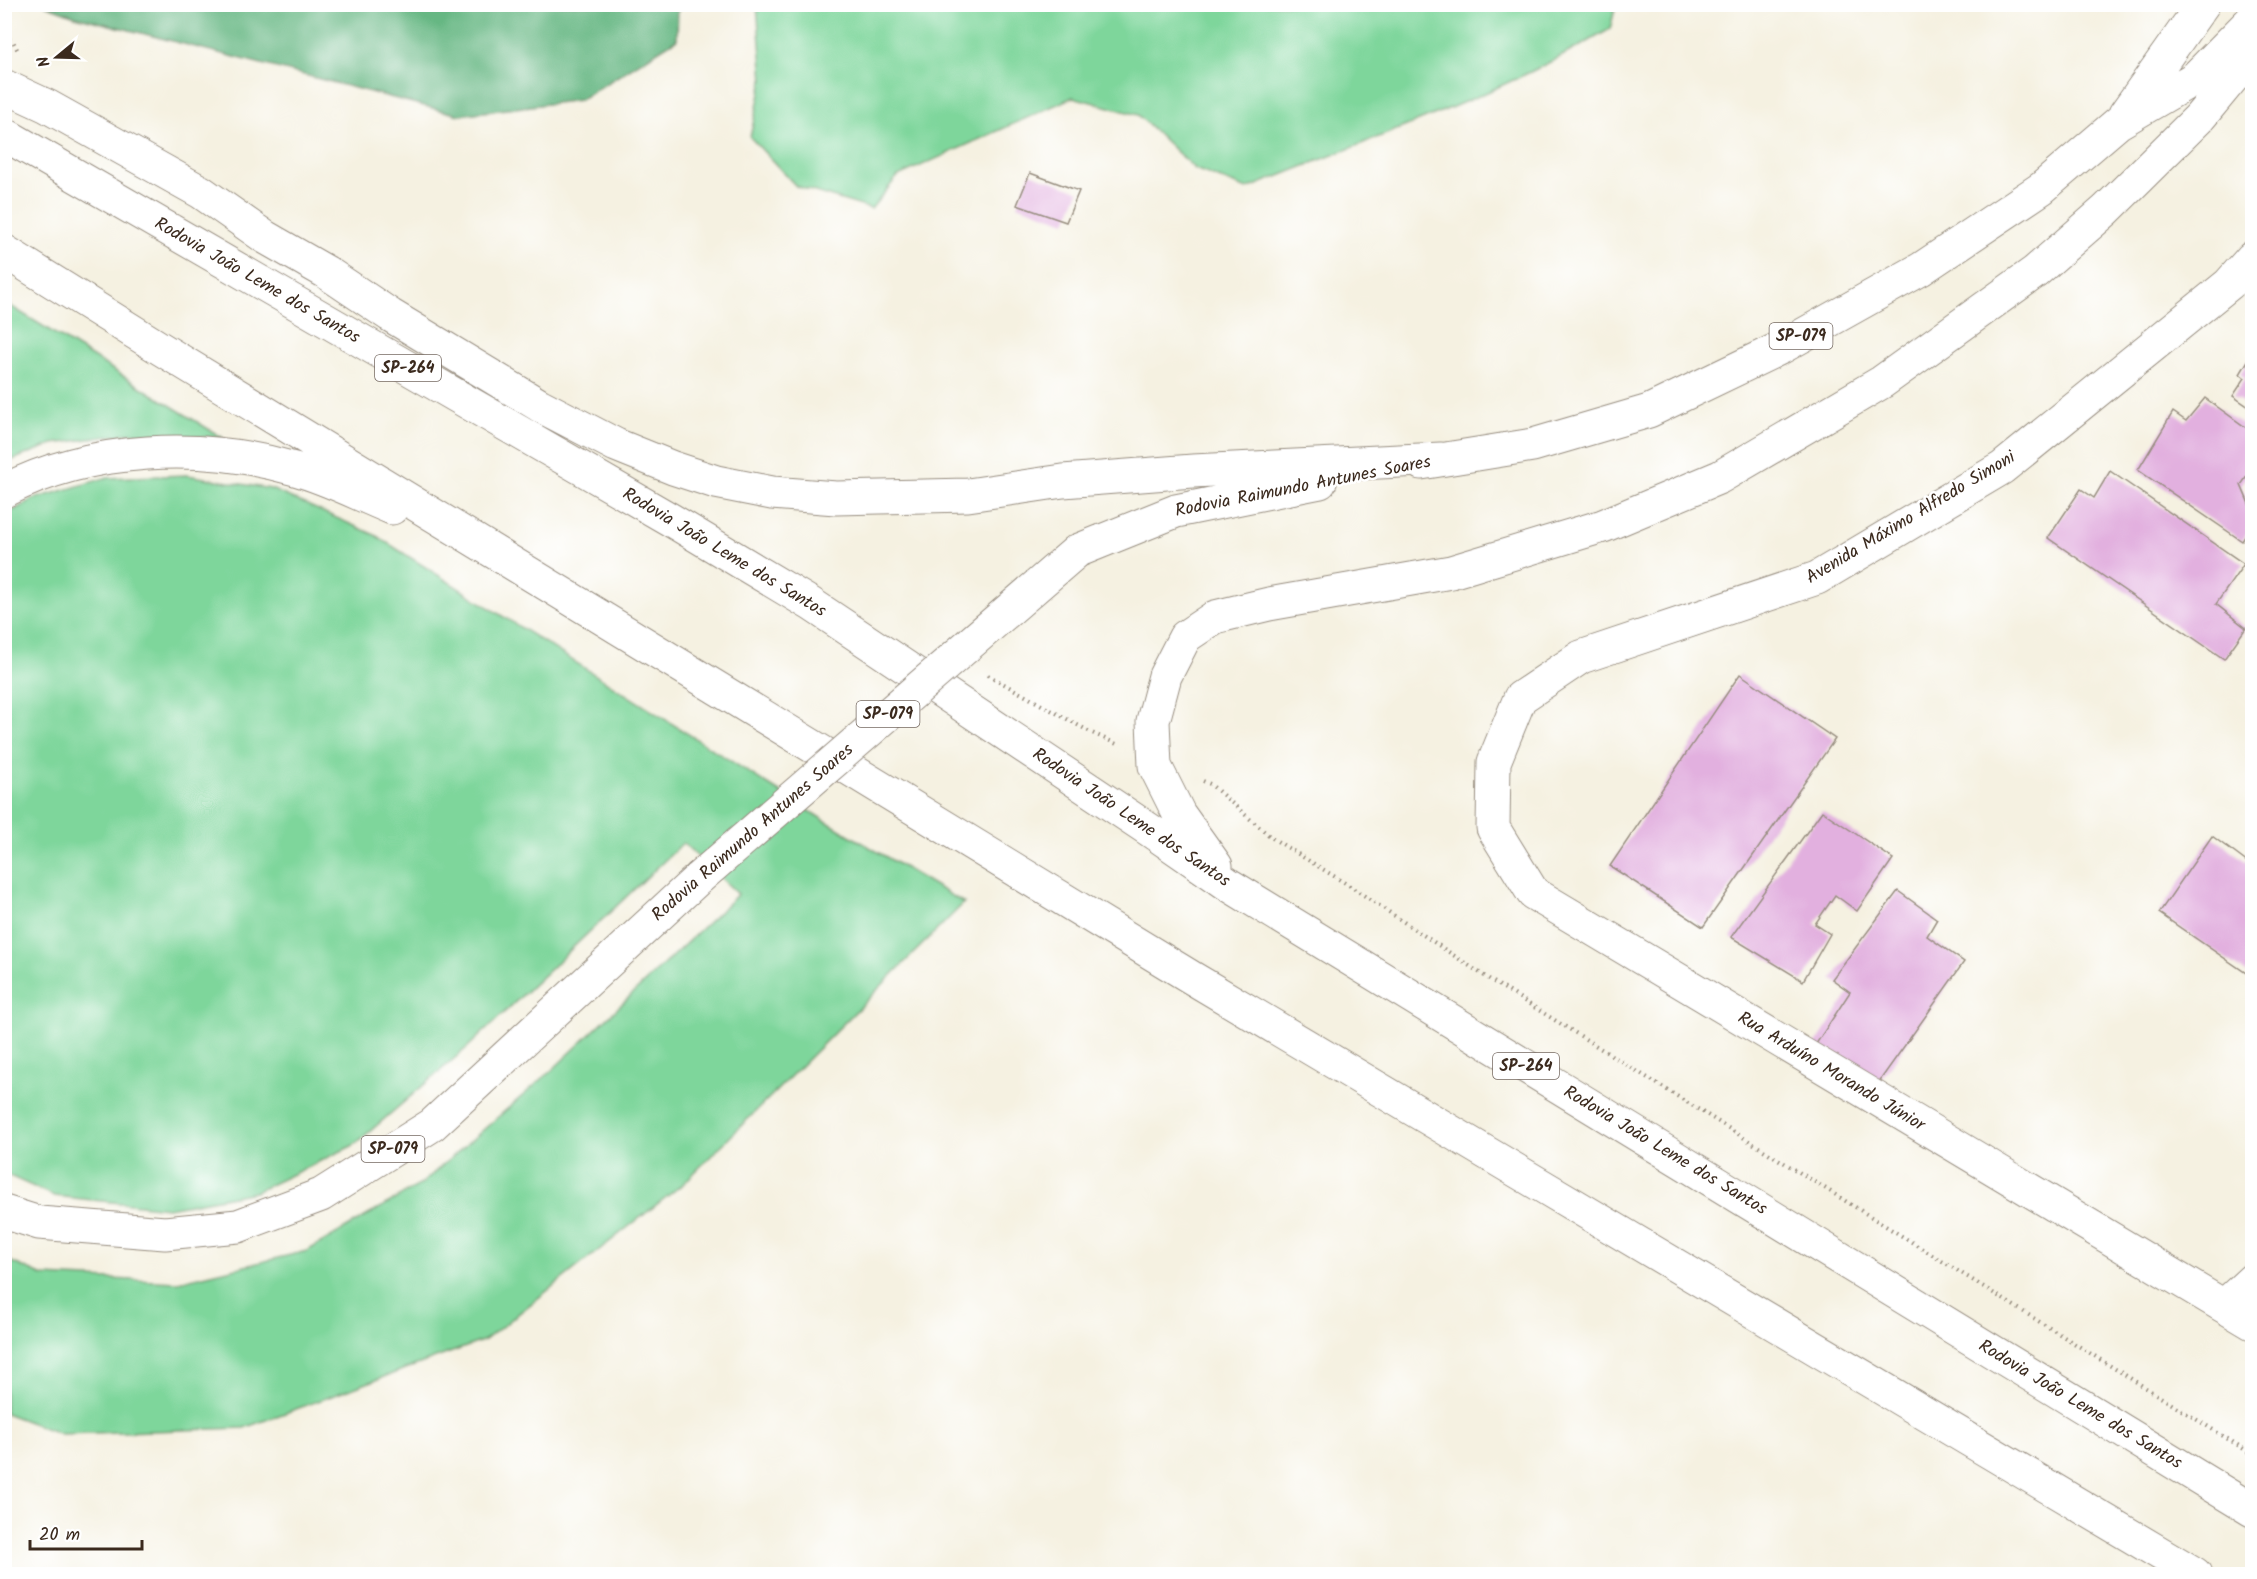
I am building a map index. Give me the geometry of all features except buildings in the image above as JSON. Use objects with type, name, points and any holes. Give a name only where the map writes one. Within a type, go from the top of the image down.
[{"type":"main road","name":"Rodovia Raimundo Antunes Soares","points":[[2118,123],[2202,4]]},
{"type":"main road","name":"Rodovia Raimundo Antunes Soares","points":[[4,1212],[39,1223],[165,1233],[238,1227],[321,1195],[432,1125],[699,878],[1077,550],[1176,511],[1441,459],[1533,445],[1649,411],[1780,348],[1921,269],[2042,188],[2118,123],[2195,78],[2253,20]]},
{"type":"main road","points":[[1228,885],[1179,814],[1155,766],[1153,721],[1165,676],[1185,637],[1215,617],[1269,604],[1451,572],[1603,526],[1720,477],[1882,382],[2035,272],[2106,210],[2199,118],[2253,54]]},
{"type":"main road","points":[[4,86],[47,106],[201,192],[265,237],[326,272],[390,315],[538,405],[616,445],[716,482],[772,493],[836,498],[968,495],[1098,478],[1441,459]]},
{"type":"main road","name":"Rodovia João Leme dos Santos","points":[[4,134],[671,520],[811,604],[1142,824],[1228,885],[2253,1510]]},
{"type":"main road","points":[[4,250],[158,347],[1194,979],[2195,1575]]},
{"type":"main road","name":"Avenida Máximo Alfredo Simoni","points":[[1494,762],[1520,698],[1581,657],[1817,578],[1992,474],[2229,284],[2253,258]]},
{"type":"main road","points":[[4,491],[27,479],[92,460],[156,453],[232,455],[296,469],[418,519],[673,660]]},
{"type":"main road","name":"Rua Arduíno Morando Júnior","points":[[1494,762],[1493,828],[1533,893],[2253,1323]]},
{"type":"main road","points":[[2224,1306],[2253,1280]]},
{"type":"path","points":[[4,36],[13,41],[47,106]]},
{"type":"path","points":[[981,671],[1092,733],[1210,784],[1272,838],[1350,885],[1492,981],[2253,1454]]},
{"type":"green space","points":[[757,4],[1616,5],[1610,29],[1523,76],[1432,116],[1247,189],[1195,169],[1138,115],[1073,97],[898,176],[871,209],[796,186],[750,137],[763,81]]},
{"type":"green space","points":[[45,5],[678,5],[677,39],[580,100],[459,115],[75,16]]},
{"type":"green space","points":[[4,302],[223,438],[132,433],[53,444],[5,463]]},
{"type":"green space","points":[[187,475],[271,489],[375,535],[819,817],[964,903],[684,1183],[485,1340],[244,1428],[61,1434],[5,1413],[5,1259],[43,1276],[178,1282],[307,1251],[421,1184],[551,1071],[738,894],[683,843],[469,1046],[354,1145],[255,1192],[168,1208],[54,1196],[5,1174],[5,515],[34,499],[105,478]]}]
